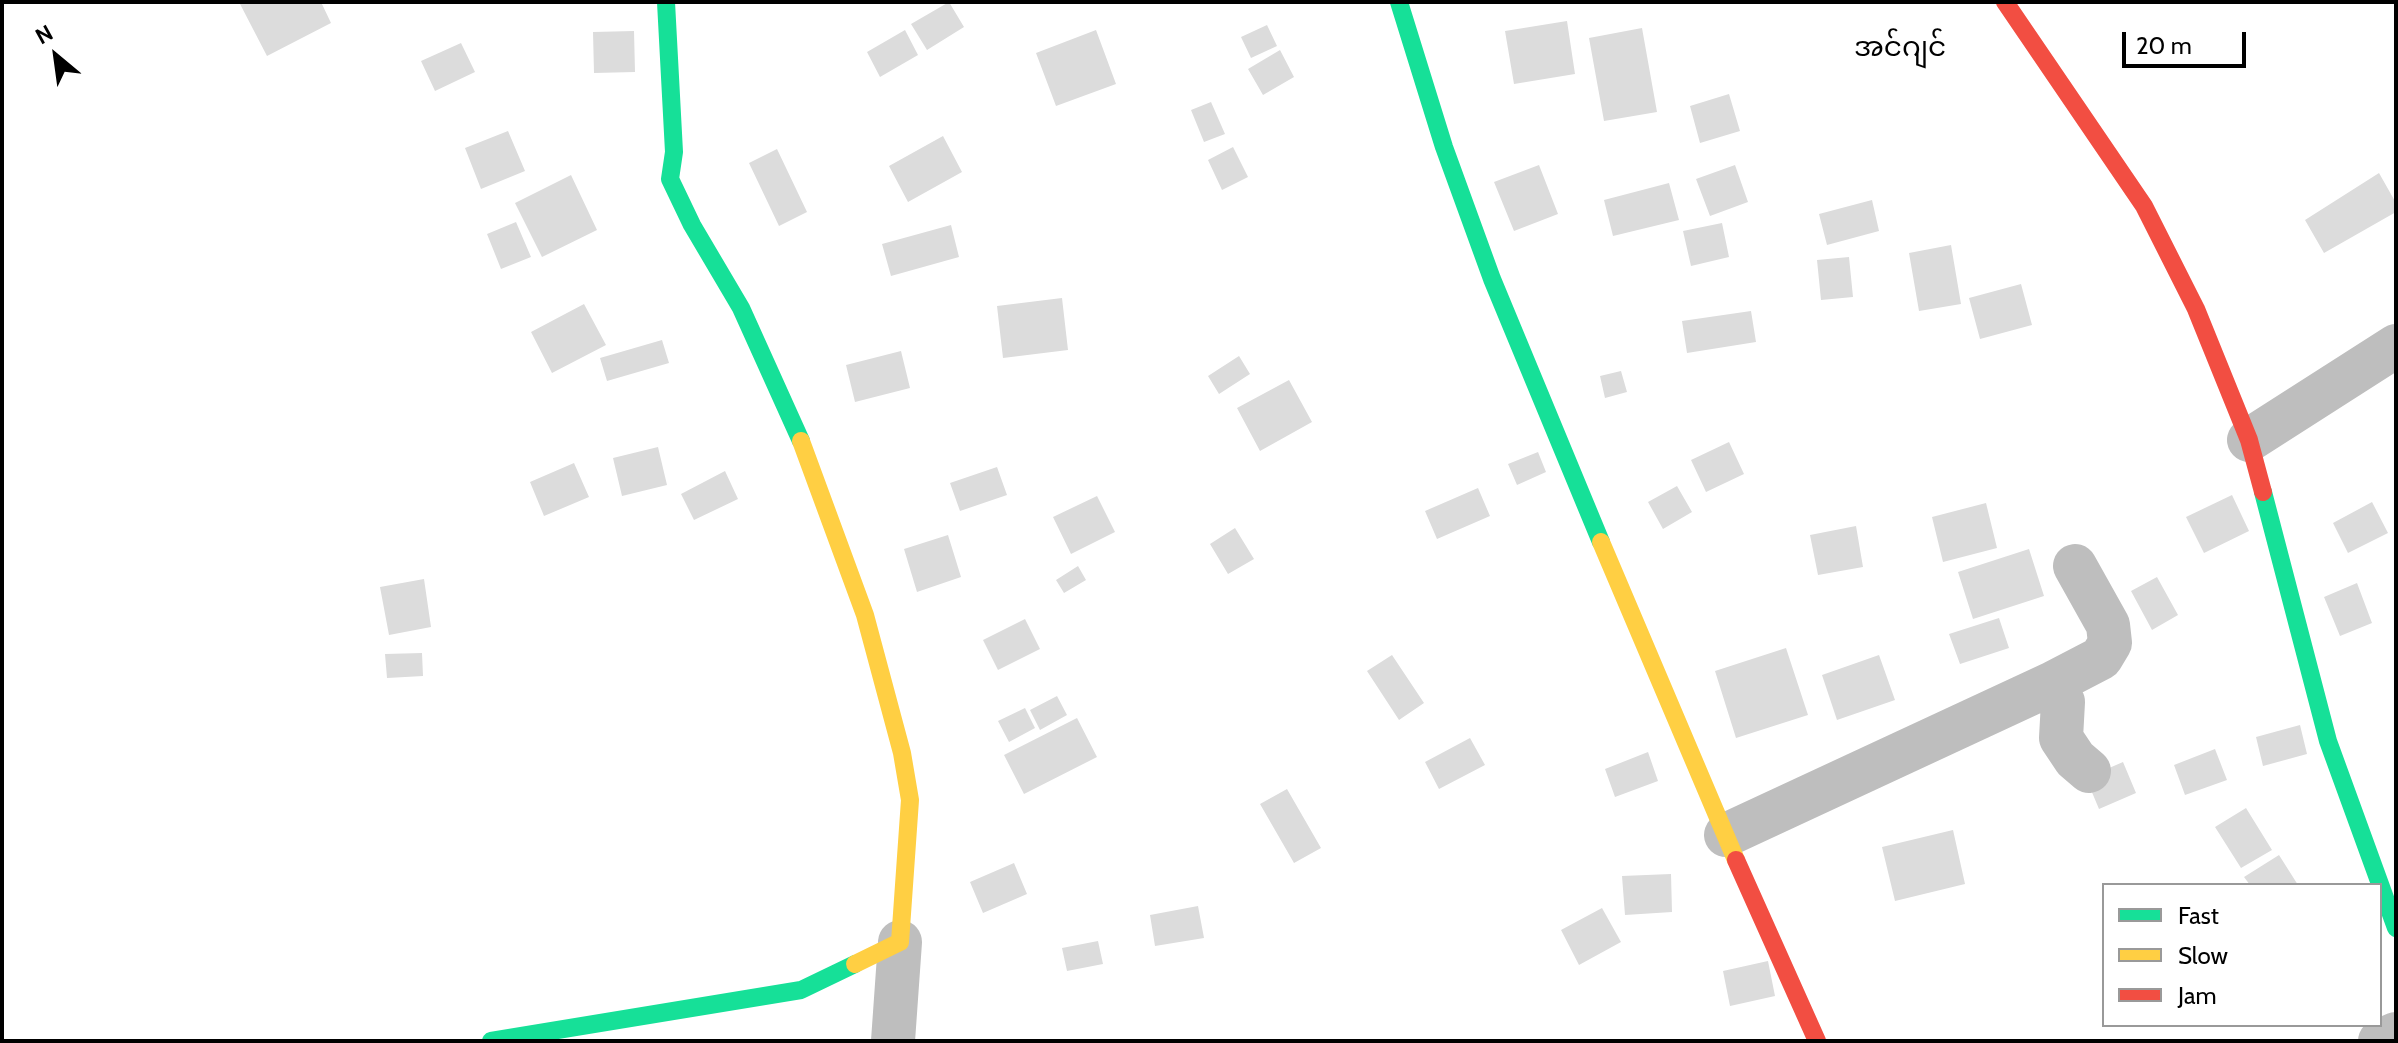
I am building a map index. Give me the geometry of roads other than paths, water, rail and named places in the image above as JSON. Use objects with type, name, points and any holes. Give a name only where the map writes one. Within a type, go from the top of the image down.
[{"type":"street","points":[[666,2],[674,152],[670,179],[692,225],[741,308],[794,421],[865,615],[902,753],[910,800],[893,1041]]},
{"type":"street","points":[[1399,2],[1444,147],[1492,279],[1683,740],[1817,1041]]},
{"type":"street","points":[[2005,2],[2144,206],[2196,309],[2249,440],[2328,741],[2380,883]]},
{"type":"street","points":[[2249,440],[2396,346]]},
{"type":"street","points":[[1726,835],[2101,658],[2110,643],[2108,625],[2075,566]]},
{"type":"street","points":[[2051,684],[2063,702],[2061,738],[2075,759],[2089,771]]},
{"type":"street","points":[[2382,890],[2396,928]]},
{"type":"street","points":[[491,1041],[801,990],[900,942]]},
{"type":"street","points":[[2380,1041],[2396,1034]]},
{"type":"district","name":"အင်ဂျင်","points":[[1900,48]]}]
